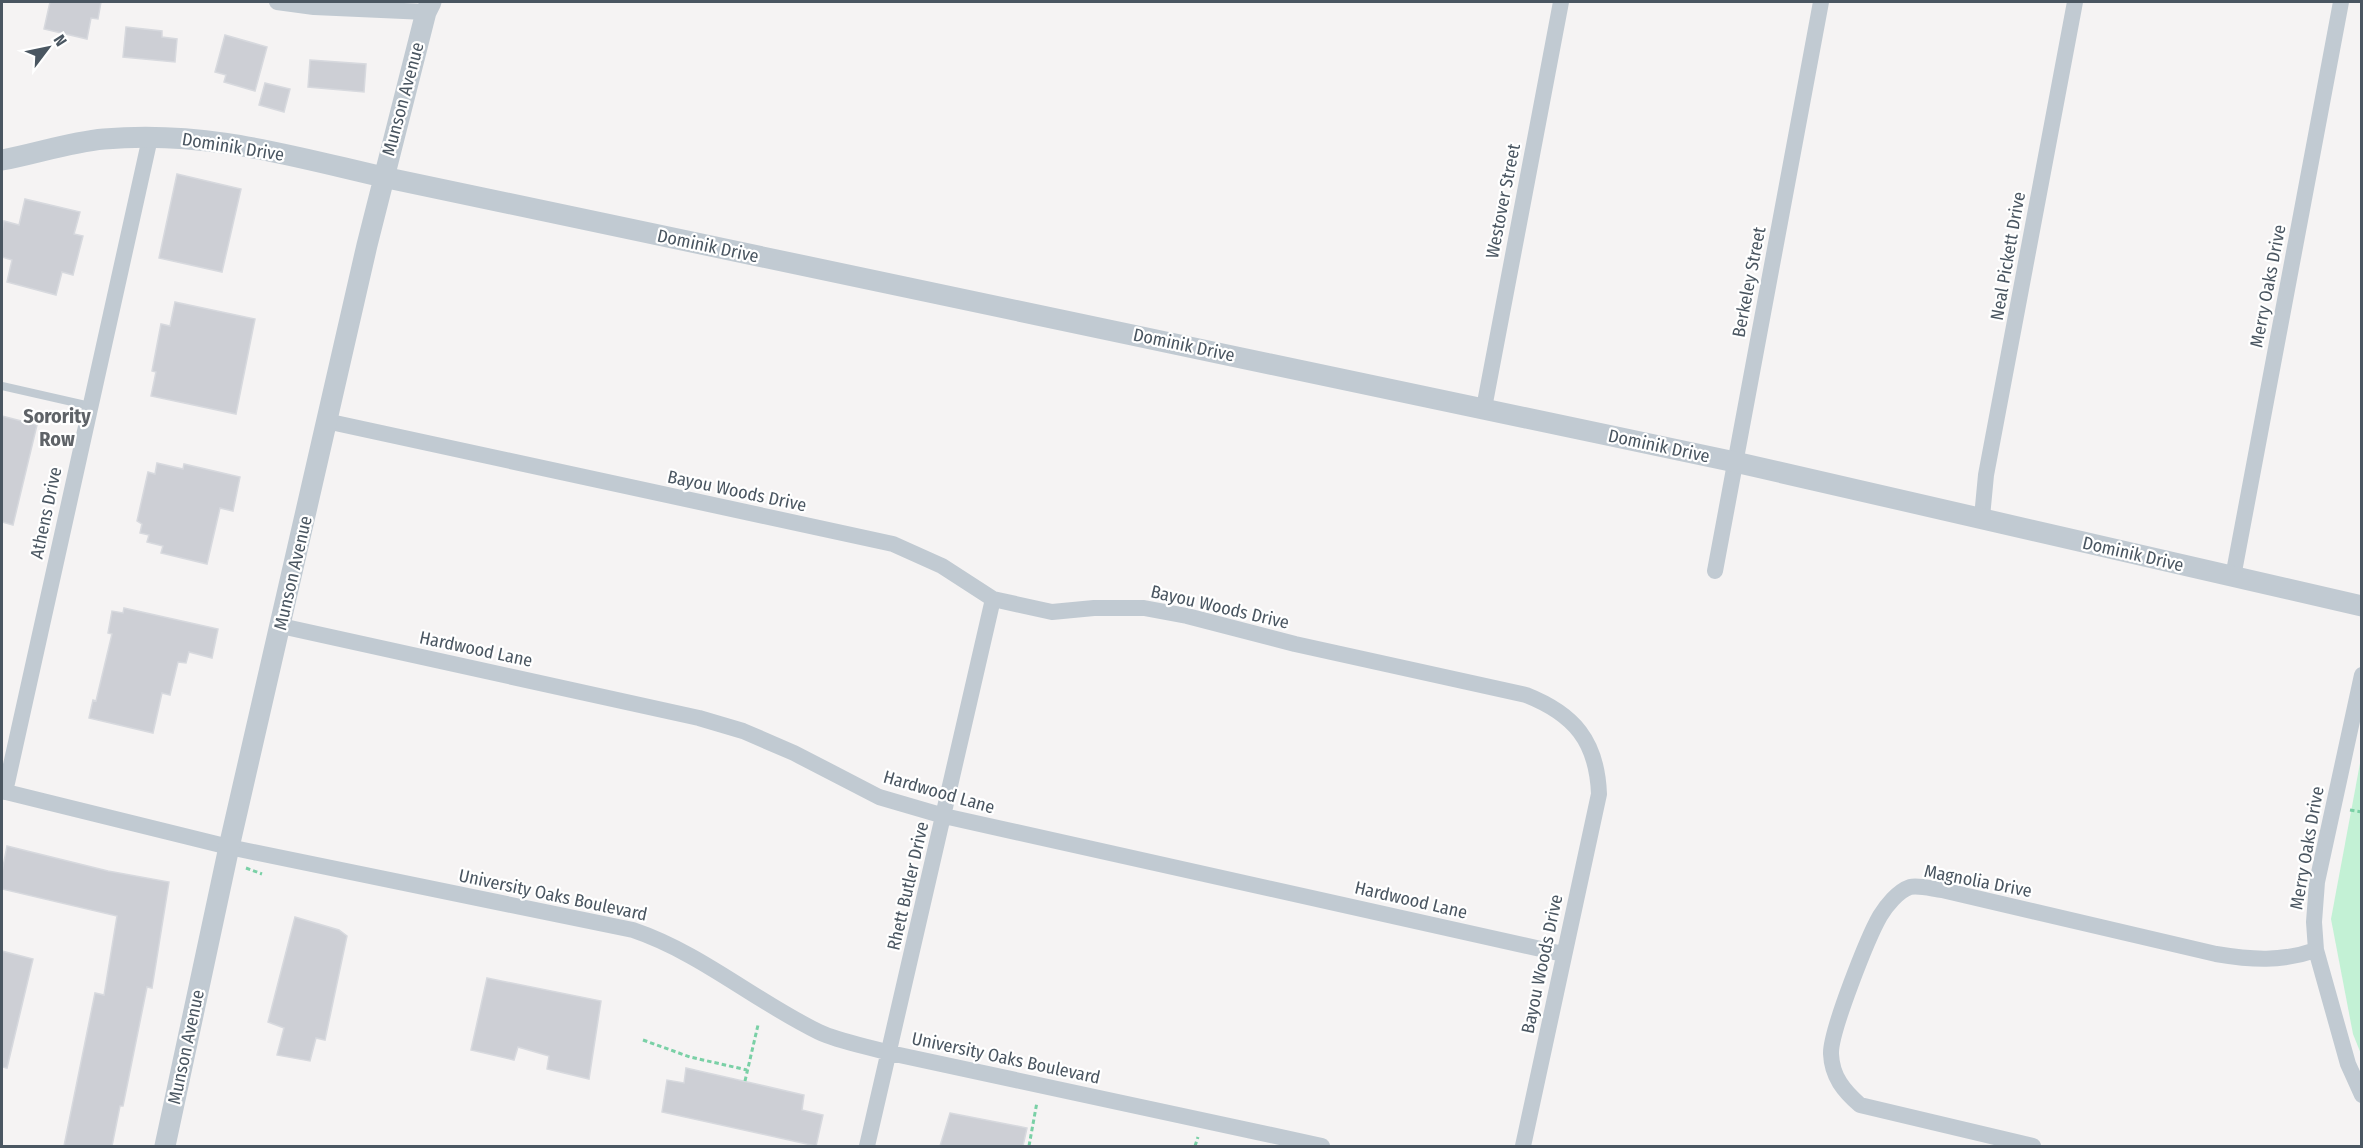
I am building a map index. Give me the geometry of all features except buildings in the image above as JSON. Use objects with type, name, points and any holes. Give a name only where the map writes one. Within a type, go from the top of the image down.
[{"type":"street","points":[[277,2],[314,7],[429,7]]},
{"type":"street","name":"Westover Street","points":[[1484,408],[1561,2]]},
{"type":"street","name":"Berkeley Street","points":[[1715,570],[1821,2]]},
{"type":"street","name":"Neal Pickett Drive","points":[[1982,517],[1986,475],[2075,2]]},
{"type":"street","name":"Merry Oaks Drive","points":[[2233,577],[2341,2]]},
{"type":"street","name":"Munson Avenue","points":[[165,1146],[229,847],[383,177],[429,7]]},
{"type":"street","name":"Dominik Drive","points":[[2,160],[103,139],[197,137],[246,145],[383,177],[1735,462],[2361,606]]},
{"type":"street","name":"Athens Drive","points":[[3,792],[150,138]]},
{"type":"street","name":"Bayou Woods Drive","points":[[327,421],[893,544],[942,566],[993,599],[1052,612],[1094,608],[1144,608],[1187,616],[1295,644],[1526,695],[1553,706],[1572,720],[1593,756],[1598,773],[1597,803],[1523,1146]]},
{"type":"street","name":"Rhett Butler Drive","points":[[867,1146],[993,599]]},
{"type":"street","name":"Hardwood Lane","points":[[281,626],[699,718],[743,731],[794,753],[879,797],[944,816],[1563,954]]},
{"type":"street","name":"Merry Oaks Drive","points":[[2361,675],[2318,882],[2314,922],[2316,950],[2348,1064],[2361,1095]]},
{"type":"street","name":"University Oaks Boulevard","points":[[3,792],[229,847],[633,930],[686,952],[773,1007],[822,1033],[890,1053],[1291,1143],[1322,1146]]},
{"type":"street","name":"Magnolia Drive","points":[[2033,1146],[1860,1105],[1844,1090],[1835,1075],[1831,1053],[1848,992],[1880,917],[1891,901],[1910,888],[1942,890],[2227,956],[2258,961],[2295,957],[2316,950]]},
{"type":"lane","points":[[2,386],[90,406]]},
{"type":"path","points":[[2348,810],[2361,812]]},
{"type":"path","points":[[246,868],[262,874]]},
{"type":"path","points":[[745,1081],[758,1025]]},
{"type":"path","points":[[643,1040],[690,1057],[747,1070]]},
{"type":"path","points":[[1029,1146],[1040,1086]]},
{"type":"green space","points":[[2361,758],[2361,1054],[2353,1034],[2331,919]]},
{"type":"district","name":"Sorority Row","points":[[57,428]]}]
